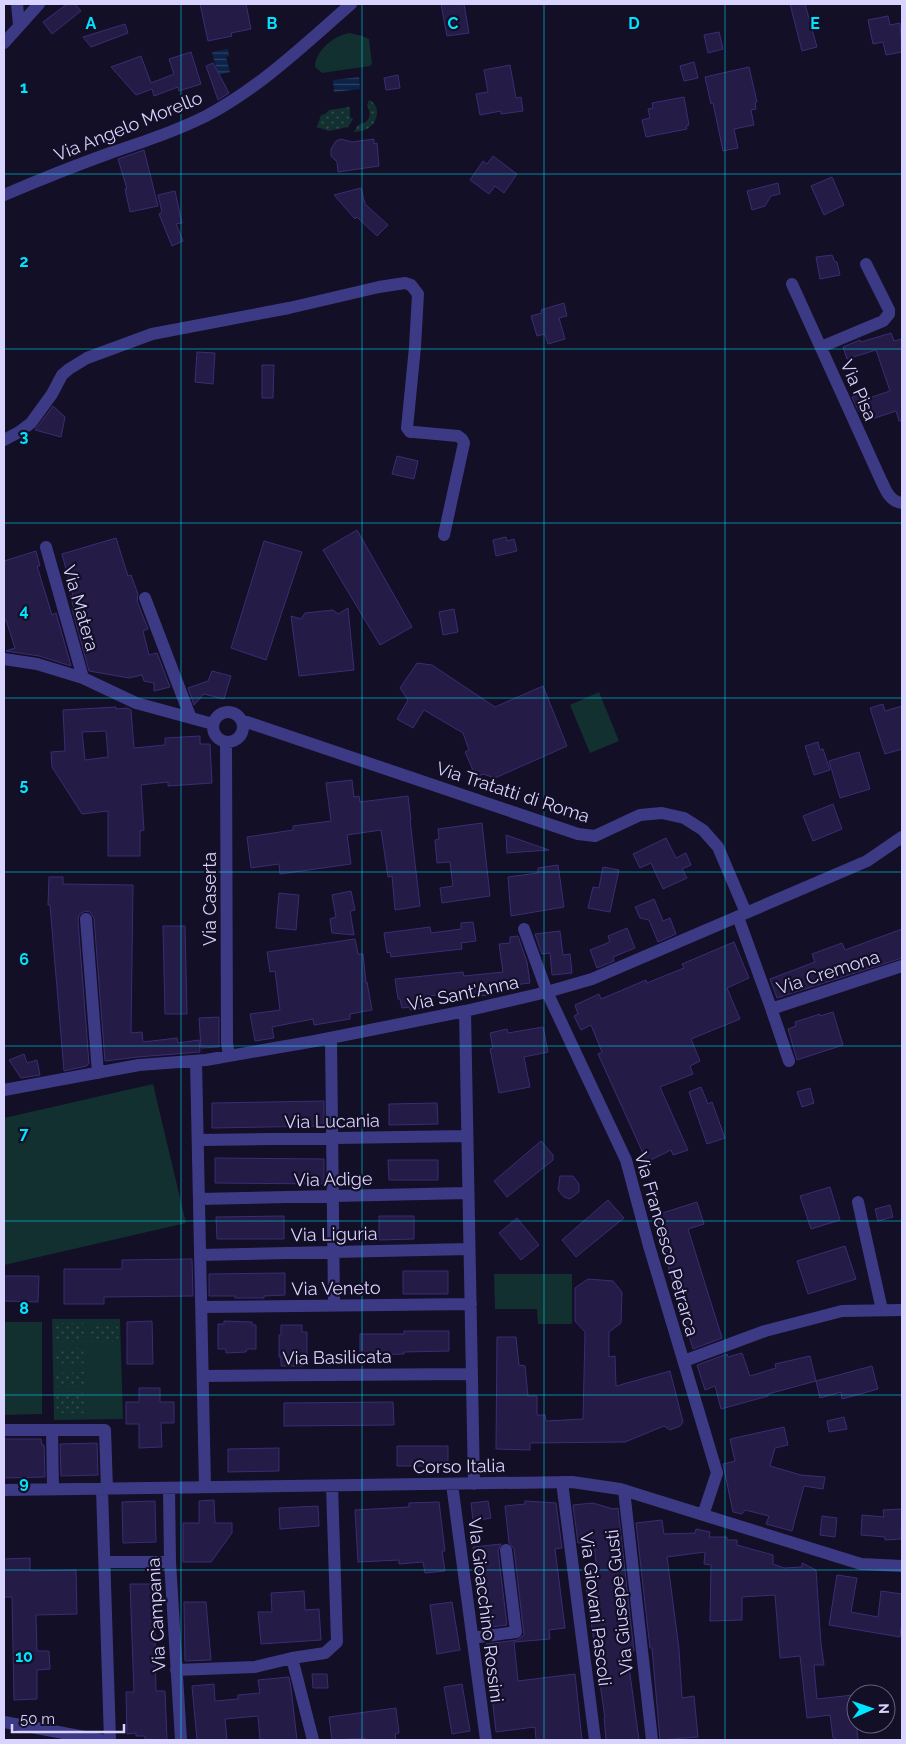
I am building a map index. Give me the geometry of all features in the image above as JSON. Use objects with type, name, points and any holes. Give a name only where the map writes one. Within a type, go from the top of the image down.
[{"type":"street","points":[[17,4],[19,25]]},
{"type":"street","points":[[4,44],[39,4]]},
{"type":"street","name":"Via Angelo Morello","points":[[4,195],[64,170],[171,132],[206,116],[236,99],[271,73],[351,4]]},
{"type":"street","points":[[821,347],[883,321],[889,314],[890,310],[866,264]]},
{"type":"street","points":[[4,440],[31,423],[52,394],[62,375],[87,358],[152,334],[289,308],[379,287],[405,283],[411,285],[418,294],[407,428],[410,432],[458,436],[464,444],[444,535]]},
{"type":"street","name":"Via Pisa","points":[[792,284],[886,490],[892,499],[902,503]]},
{"type":"street","name":"Via Matera","points":[[46,547],[83,678]]},
{"type":"street","points":[[145,598],[190,716]]},
{"type":"street","points":[[4,659],[37,664],[83,678],[136,703],[190,716],[213,724]]},
{"type":"street","points":[[226,712],[234,714],[244,722],[241,733],[235,740],[226,742],[217,738],[213,729],[213,724],[218,716],[226,712]]},
{"type":"street","name":"Via Tratatti di Roma","points":[[244,722],[578,834],[595,836],[640,815],[662,813],[684,818],[703,830],[718,847],[742,915]]},
{"type":"street","name":"Via Caserta","points":[[226,742],[227,1042],[229,1056]]},
{"type":"street","name":"Via Sant'Anna","points":[[4,1090],[140,1065],[196,1061],[332,1038],[547,992],[592,979],[867,862],[902,837]]},
{"type":"street","name":"Via Cremona","points":[[742,915],[770,1005],[774,1008],[902,966]]},
{"type":"street","points":[[86,919],[98,1073]]},
{"type":"street","name":"Via Francesco Petrarca","points":[[524,929],[547,992],[626,1160],[649,1246],[716,1473],[704,1515]]},
{"type":"street","points":[[770,1005],[789,1061]]},
{"type":"street","points":[[465,1011],[474,1484]]},
{"type":"street","points":[[332,1038],[334,1306]]},
{"type":"street","points":[[196,1061],[205,1487]]},
{"type":"street","name":"Via Lucania","points":[[198,1140],[468,1136]]},
{"type":"street","name":"Via Adige","points":[[199,1199],[468,1193]]},
{"type":"street","points":[[858,1202],[882,1310]]},
{"type":"street","name":"Via Liguria","points":[[200,1255],[469,1249]]},
{"type":"street","name":"Via Veneto","points":[[201,1307],[471,1304]]},
{"type":"street","points":[[684,1360],[765,1331],[842,1311],[902,1310]]},
{"type":"street","name":"Via Basilicata","points":[[203,1376],[472,1374]]},
{"type":"street","points":[[4,1430],[105,1430],[105,1562],[110,1740]]},
{"type":"street","points":[[52,1430],[53,1489]]},
{"type":"street","name":"Via Giovani Pascoli","points":[[562,1482],[595,1740]]},
{"type":"street","name":"Corso Italia","points":[[4,1490],[572,1482],[624,1490],[861,1564],[902,1566]]},
{"type":"street","name":"VIa Gioacchino Rossini","points":[[452,1484],[486,1740]]},
{"type":"street","points":[[176,1670],[256,1667],[292,1658],[325,1653],[334,1647],[336,1642],[332,1486]]},
{"type":"street","name":"Via Campania","points":[[169,1488],[170,1562],[180,1740]]},
{"type":"street","name":"Via Giusepe Gusti","points":[[624,1490],[652,1740]]},
{"type":"street","points":[[472,1638],[516,1632],[506,1550]]},
{"type":"street","points":[[105,1562],[170,1562]]},
{"type":"street","points":[[292,1658],[313,1740]]},
{"type":"street","points":[[4,1722],[101,1740]]},
{"type":"green space","points":[[350,33],[369,39],[372,64],[370,66],[322,73],[315,67],[318,55],[332,40]]},
{"type":"green space","points":[[369,100],[377,108],[377,116],[373,124],[368,128],[354,132],[358,125],[369,118],[367,105]]},
{"type":"green space","points":[[350,107],[350,117],[353,119],[348,127],[329,131],[317,127],[321,115],[329,110]]},
{"type":"green space","points":[[599,692],[619,741],[590,753],[570,705]]},
{"type":"green space","points":[[153,1084],[186,1223],[4,1265],[4,1118]]},
{"type":"green space","points":[[494,1274],[572,1274],[572,1324],[538,1324],[537,1309],[495,1309]]},
{"type":"green space","points":[[52,1319],[120,1319],[123,1419],[54,1420]]},
{"type":"green space","points":[[4,1322],[42,1322],[42,1414],[4,1415]]},
{"type":"green space","points":[[55,1323],[84,1323],[84,1342],[55,1342]]},
{"type":"green space","points":[[90,1324],[118,1324],[118,1342],[90,1342]]},
{"type":"green space","points":[[83,1348],[84,1363],[55,1364],[55,1349]]},
{"type":"green space","points":[[84,1372],[85,1387],[56,1387],[56,1373]]},
{"type":"green space","points":[[85,1393],[85,1413],[57,1413],[56,1394]]},
{"type":"water","points":[[228,49],[229,56],[226,57],[230,72],[218,75],[212,52]]},
{"type":"water","points":[[359,77],[360,89],[334,92],[333,80]]},
{"type":"building","points":[[67,4],[75,4],[81,11],[52,34],[43,22]]},
{"type":"building","points":[[200,4],[246,4],[251,29],[231,33],[232,36],[208,41]]},
{"type":"building","points":[[441,4],[464,4],[469,33],[447,36]]},
{"type":"building","points":[[790,4],[805,4],[817,47],[802,51]]},
{"type":"building","points":[[888,16],[890,25],[900,23],[902,52],[886,55],[883,42],[873,44],[868,20]]},
{"type":"building","points":[[125,24],[128,33],[91,47],[83,37]]},
{"type":"building","points":[[719,32],[723,49],[708,53],[704,35]]},
{"type":"building","points":[[191,52],[201,84],[179,91],[178,87],[154,96],[152,89],[136,95],[111,67],[141,56],[151,83],[174,74],[169,59]]},
{"type":"building","points":[[694,62],[698,78],[684,81],[680,66]]},
{"type":"building","points":[[213,63],[229,93],[218,100],[206,66]]},
{"type":"building","points":[[510,65],[516,98],[521,97],[523,111],[501,114],[501,111],[480,115],[476,94],[488,92],[484,70]]},
{"type":"building","points":[[749,67],[757,102],[755,103],[756,109],[751,110],[754,125],[734,129],[738,148],[723,151],[713,103],[711,104],[705,77]]},
{"type":"building","points":[[398,75],[400,88],[386,90],[384,78]]},
{"type":"building","points":[[684,97],[689,125],[686,126],[687,129],[646,137],[642,120],[650,118],[648,109],[653,108],[652,103]]},
{"type":"building","points":[[341,139],[352,142],[374,139],[374,144],[377,143],[379,166],[338,172],[337,162],[331,156],[331,149],[336,141]]},
{"type":"building","points":[[144,150],[158,206],[130,212],[125,189],[127,189],[118,159]]},
{"type":"building","points":[[493,156],[517,174],[504,193],[495,186],[489,194],[470,180],[483,161],[487,164]]},
{"type":"building","points":[[832,177],[844,205],[824,215],[811,186]]},
{"type":"building","points":[[778,183],[780,194],[771,196],[765,206],[752,210],[747,191]]},
{"type":"building","points":[[361,188],[365,204],[388,225],[377,236],[357,217],[355,219],[334,195]]},
{"type":"building","points":[[175,191],[182,223],[176,224],[183,241],[172,246],[159,214],[162,212],[158,195]]},
{"type":"building","points":[[832,255],[835,262],[837,262],[840,275],[820,279],[816,257]]},
{"type":"building","points":[[564,303],[567,316],[559,318],[565,339],[548,344],[545,334],[537,336],[531,316],[542,313],[541,310]]},
{"type":"building","points":[[891,333],[894,341],[902,339],[902,421],[899,421],[896,411],[872,419],[870,411],[862,414],[861,411],[859,412],[852,397],[864,394],[866,399],[890,391],[876,350],[847,359],[843,347],[860,340],[861,342]]},
{"type":"building","points":[[197,352],[215,353],[213,384],[195,382]]},
{"type":"building","points":[[262,365],[274,365],[273,398],[262,398]]},
{"type":"building","points":[[53,406],[65,417],[61,437],[35,430]]},
{"type":"building","points":[[397,456],[418,461],[414,479],[392,474]]},
{"type":"building","points":[[357,530],[412,627],[380,645],[323,550]]},
{"type":"building","points":[[506,537],[507,541],[514,539],[517,551],[496,556],[493,540]]},
{"type":"building","points":[[116,538],[128,576],[131,575],[138,594],[137,601],[148,629],[143,631],[149,655],[157,653],[170,687],[154,691],[154,683],[144,681],[142,675],[129,678],[89,671],[72,609],[74,608],[70,596],[73,596],[62,554]]},
{"type":"building","points":[[264,541],[302,552],[266,660],[231,648]]},
{"type":"building","points":[[36,551],[40,566],[37,566],[52,615],[56,613],[71,666],[39,656],[6,651],[15,648],[6,620],[4,620],[4,561]]},
{"type":"building","points":[[348,608],[354,670],[299,676],[291,616],[301,619],[305,613],[333,610],[338,614]]},
{"type":"building","points":[[454,609],[458,632],[443,635],[439,612]]},
{"type":"building","points":[[417,663],[432,665],[495,707],[543,686],[567,746],[495,778],[483,774],[476,777],[465,752],[469,750],[463,733],[424,710],[413,728],[397,719],[408,700],[400,688]]},
{"type":"building","points":[[212,671],[231,676],[224,699],[204,694],[194,705],[188,688],[208,681]]},
{"type":"building","points":[[883,704],[885,711],[902,706],[902,749],[885,754],[870,708]]},
{"type":"building","points":[[116,707],[116,709],[127,708],[131,710],[134,748],[165,745],[165,738],[200,736],[200,744],[210,744],[212,783],[168,786],[168,782],[141,785],[144,830],[140,831],[140,856],[108,856],[108,811],[82,814],[52,767],[51,752],[65,751],[63,710]],"holes":[[[106,731],[108,757],[85,760],[82,732]]]},
{"type":"building","points":[[818,742],[820,750],[823,749],[830,770],[814,775],[805,746]]},
{"type":"building","points":[[859,752],[870,789],[840,798],[829,761]]},
{"type":"building","points":[[352,780],[354,797],[359,796],[360,802],[408,796],[420,906],[395,910],[392,876],[388,877],[381,830],[347,835],[351,864],[280,874],[279,864],[251,868],[247,837],[293,830],[293,826],[331,821],[326,783]]},
{"type":"building","points":[[833,804],[842,829],[813,841],[803,816]]},
{"type":"building","points":[[482,823],[490,896],[442,903],[440,888],[453,886],[450,862],[437,863],[435,840],[439,839],[438,829]]},
{"type":"building","points":[[506,835],[549,850],[507,853]]},
{"type":"building","points":[[666,838],[676,858],[686,853],[691,865],[682,869],[687,878],[663,889],[651,863],[640,868],[633,854]]},
{"type":"building","points":[[558,865],[564,907],[511,916],[508,877],[538,873],[538,868]]},
{"type":"building","points":[[603,867],[619,870],[610,912],[588,908],[593,887],[599,888]]},
{"type":"building","points":[[49,877],[63,877],[63,884],[133,885],[131,1033],[142,1032],[143,1042],[177,1038],[178,1043],[199,1040],[200,1052],[105,1061],[94,918],[90,912],[85,911],[79,915],[78,920],[89,1064],[64,1071],[50,905],[48,905]]},
{"type":"building","points":[[351,891],[355,910],[350,911],[354,935],[332,933],[330,919],[336,917],[332,895]]},
{"type":"building","points":[[279,893],[299,895],[296,930],[276,928]]},
{"type":"building","points":[[654,899],[663,921],[670,918],[676,934],[658,942],[649,920],[640,918],[635,907]]},
{"type":"building","points":[[473,922],[476,941],[461,943],[462,949],[391,957],[390,952],[387,953],[384,933],[430,927],[431,933],[461,929],[461,923]]},
{"type":"building","points":[[163,926],[185,926],[187,1014],[165,1014]]},
{"type":"building","points":[[627,928],[635,948],[613,957],[614,961],[597,968],[590,950],[610,942],[608,936]]},
{"type":"building","points":[[902,929],[902,958],[777,998],[770,979],[815,962],[812,954],[842,943],[845,950]]},
{"type":"building","points":[[560,931],[563,955],[570,954],[572,973],[552,975],[550,953],[542,954],[535,934]]},
{"type":"building","points":[[518,936],[527,962],[530,983],[489,988],[490,995],[470,997],[469,992],[428,996],[429,1007],[410,1010],[410,1007],[402,1008],[400,999],[398,999],[395,979],[463,972],[464,976],[503,972],[499,944],[510,943],[510,937]]},
{"type":"building","points":[[355,939],[358,954],[363,954],[366,983],[372,1010],[350,1014],[350,1019],[314,1025],[313,1019],[272,1027],[274,1038],[255,1041],[250,1014],[280,1010],[275,971],[270,972],[267,952]]},
{"type":"building","points":[[734,942],[749,978],[727,988],[740,1019],[691,1039],[700,1061],[690,1066],[693,1074],[660,1087],[688,1150],[673,1155],[671,1150],[647,1162],[598,1054],[602,1052],[591,1025],[581,1030],[574,1016],[578,1014],[575,1005],[599,994],[601,999],[646,980],[647,983],[684,968],[682,964]]},
{"type":"building","points":[[833,1012],[843,1045],[797,1060],[788,1029],[796,1026],[795,1022]]},
{"type":"building","points":[[219,1017],[219,1047],[201,1048],[199,1018]]},
{"type":"building","points":[[543,1027],[548,1052],[524,1057],[530,1087],[499,1093],[490,1049],[493,1048],[490,1033],[507,1029],[508,1033]]},
{"type":"building","points":[[24,1054],[27,1063],[37,1060],[40,1075],[21,1078],[9,1060]]},
{"type":"building","points":[[701,1087],[708,1104],[712,1102],[725,1138],[707,1144],[689,1092]]},
{"type":"building","points":[[810,1088],[814,1103],[802,1107],[797,1092]]},
{"type":"building","points":[[324,1101],[324,1126],[212,1128],[212,1103]]},
{"type":"building","points":[[437,1103],[438,1124],[389,1125],[389,1104]]},
{"type":"building","points":[[541,1141],[553,1155],[553,1160],[507,1197],[494,1181]]},
{"type":"building","points":[[215,1158],[324,1159],[324,1184],[215,1183]]},
{"type":"building","points":[[388,1160],[438,1160],[438,1180],[389,1180]]},
{"type":"building","points":[[560,1176],[573,1176],[579,1184],[579,1192],[570,1199],[564,1197],[558,1190]]},
{"type":"building","points":[[830,1187],[840,1220],[811,1229],[800,1196]]},
{"type":"building","points":[[608,1200],[624,1218],[576,1257],[562,1240]]},
{"type":"building","points":[[697,1202],[704,1224],[688,1229],[722,1338],[693,1349],[653,1216]]},
{"type":"building","points":[[890,1205],[893,1217],[878,1221],[875,1209]]},
{"type":"building","points":[[284,1216],[284,1239],[217,1239],[216,1217]]},
{"type":"building","points":[[379,1216],[414,1216],[414,1239],[379,1240]]},
{"type":"building","points":[[517,1218],[539,1245],[521,1260],[499,1233]]},
{"type":"building","points":[[845,1246],[856,1279],[808,1294],[797,1261]]},
{"type":"building","points":[[192,1259],[193,1296],[104,1297],[104,1304],[64,1304],[64,1269],[122,1269],[122,1260]]},
{"type":"building","points":[[403,1271],[448,1271],[448,1294],[403,1294]]},
{"type":"building","points":[[285,1273],[285,1295],[264,1296],[264,1298],[209,1296],[209,1274]]},
{"type":"building","points":[[4,1276],[39,1276],[38,1302],[4,1301]]},
{"type":"building","points":[[588,1279],[613,1281],[622,1292],[621,1323],[609,1332],[609,1357],[615,1356],[616,1386],[670,1371],[683,1422],[680,1426],[670,1430],[664,1426],[625,1442],[530,1443],[530,1450],[496,1449],[497,1337],[516,1337],[519,1365],[525,1366],[528,1396],[537,1396],[537,1415],[545,1415],[546,1421],[583,1419],[585,1332],[575,1321],[575,1288]]},
{"type":"building","points":[[152,1321],[153,1364],[127,1364],[127,1322]]},
{"type":"building","points":[[224,1321],[252,1322],[252,1325],[256,1325],[256,1349],[247,1349],[246,1352],[226,1353],[226,1349],[218,1349],[218,1324],[224,1324]]},
{"type":"building","points":[[281,1325],[302,1325],[302,1332],[307,1332],[307,1360],[303,1360],[303,1366],[281,1366],[279,1335],[281,1335]]},
{"type":"building","points":[[404,1331],[449,1331],[449,1351],[360,1355],[360,1334],[404,1334]]},
{"type":"building","points":[[742,1353],[750,1376],[776,1368],[775,1364],[810,1356],[816,1381],[721,1409],[715,1386],[705,1390],[697,1365],[727,1354],[728,1357]]},
{"type":"building","points":[[872,1366],[878,1389],[842,1399],[841,1392],[820,1398],[816,1381]]},
{"type":"building","points":[[139,1388],[160,1388],[160,1402],[174,1402],[174,1423],[161,1423],[162,1447],[139,1448],[139,1424],[126,1424],[126,1402],[139,1402]]},
{"type":"building","points":[[393,1402],[394,1425],[284,1426],[284,1403]]},
{"type":"building","points":[[844,1417],[847,1429],[829,1432],[827,1421]]},
{"type":"building","points":[[784,1427],[788,1445],[775,1448],[770,1466],[801,1475],[825,1477],[823,1489],[804,1486],[792,1531],[766,1524],[769,1516],[745,1510],[742,1514],[733,1512],[723,1464],[735,1461],[730,1439]]},
{"type":"building","points":[[4,1439],[41,1439],[42,1445],[44,1445],[45,1477],[4,1478]]},
{"type":"building","points":[[97,1443],[98,1475],[61,1476],[60,1444]]},
{"type":"building","points":[[397,1446],[448,1446],[448,1466],[397,1466]]},
{"type":"building","points":[[279,1448],[279,1471],[228,1472],[228,1449]]},
{"type":"building","points":[[214,1500],[215,1523],[232,1523],[232,1533],[211,1562],[183,1562],[183,1523],[199,1523],[199,1501]]},
{"type":"building","points":[[155,1501],[156,1542],[123,1543],[122,1502]]},
{"type":"building","points":[[488,1501],[491,1518],[473,1521],[471,1503]]},
{"type":"building","points":[[525,1501],[556,1503],[562,1548],[555,1549],[565,1628],[549,1630],[550,1639],[514,1642],[518,1681],[575,1674],[582,1740],[536,1740],[535,1727],[496,1732],[486,1644],[517,1640],[524,1635],[514,1549],[509,1543],[505,1506],[525,1504]]},
{"type":"building","points":[[439,1502],[445,1551],[442,1551],[445,1571],[425,1573],[423,1562],[399,1564],[399,1560],[358,1562],[355,1510],[409,1507],[409,1503]]},
{"type":"building","points":[[593,1503],[613,1509],[618,1508],[634,1651],[627,1652],[639,1740],[606,1740],[605,1718],[583,1566],[596,1564],[594,1541],[578,1543],[573,1505]]},
{"type":"building","points":[[318,1506],[319,1526],[280,1529],[279,1508]]},
{"type":"building","points":[[902,1509],[901,1539],[885,1540],[885,1537],[861,1535],[862,1515],[884,1517],[883,1510]]},
{"type":"building","points":[[822,1516],[837,1518],[835,1537],[820,1535]]},
{"type":"building","points":[[662,1520],[664,1534],[695,1533],[696,1529],[710,1532],[709,1537],[727,1537],[727,1540],[737,1540],[737,1545],[773,1555],[773,1564],[784,1568],[802,1567],[802,1563],[816,1570],[824,1665],[814,1665],[817,1699],[846,1696],[846,1734],[857,1734],[858,1740],[836,1740],[833,1738],[830,1715],[807,1718],[800,1656],[780,1658],[775,1595],[742,1597],[742,1620],[710,1621],[711,1565],[704,1564],[705,1552],[667,1557],[679,1649],[682,1698],[694,1696],[698,1737],[660,1740],[652,1648],[650,1648],[636,1523]]},
{"type":"building","points":[[501,1544],[498,1551],[507,1625],[483,1628],[473,1547]]},
{"type":"building","points":[[30,1558],[30,1571],[76,1570],[77,1614],[36,1615],[37,1651],[49,1651],[50,1669],[37,1670],[37,1699],[14,1700],[12,1597],[4,1597],[4,1559]]},
{"type":"building","points":[[837,1575],[857,1578],[851,1612],[878,1617],[881,1591],[902,1594],[902,1627],[900,1637],[829,1625]]},
{"type":"building","points":[[130,1584],[154,1584],[156,1691],[165,1691],[167,1740],[145,1739],[145,1736],[136,1736],[136,1733],[127,1734],[126,1692],[134,1692]]},
{"type":"building","points":[[304,1591],[305,1610],[319,1609],[321,1640],[261,1644],[258,1612],[272,1612],[271,1593]]},
{"type":"building","points":[[184,1602],[206,1602],[211,1660],[185,1661]]},
{"type":"building","points":[[452,1602],[460,1650],[437,1654],[430,1605]]},
{"type":"building","points":[[312,1674],[327,1674],[328,1688],[313,1688]]},
{"type":"building","points":[[289,1677],[297,1740],[260,1740],[258,1716],[225,1719],[227,1740],[197,1740],[192,1686],[214,1684],[215,1701],[238,1699],[238,1695],[260,1693],[258,1680]]},
{"type":"building","points":[[462,1684],[470,1731],[452,1734],[444,1687]]},
{"type":"building","points":[[396,1708],[399,1733],[395,1734],[396,1740],[366,1740],[365,1738],[332,1740],[329,1717]]}]
